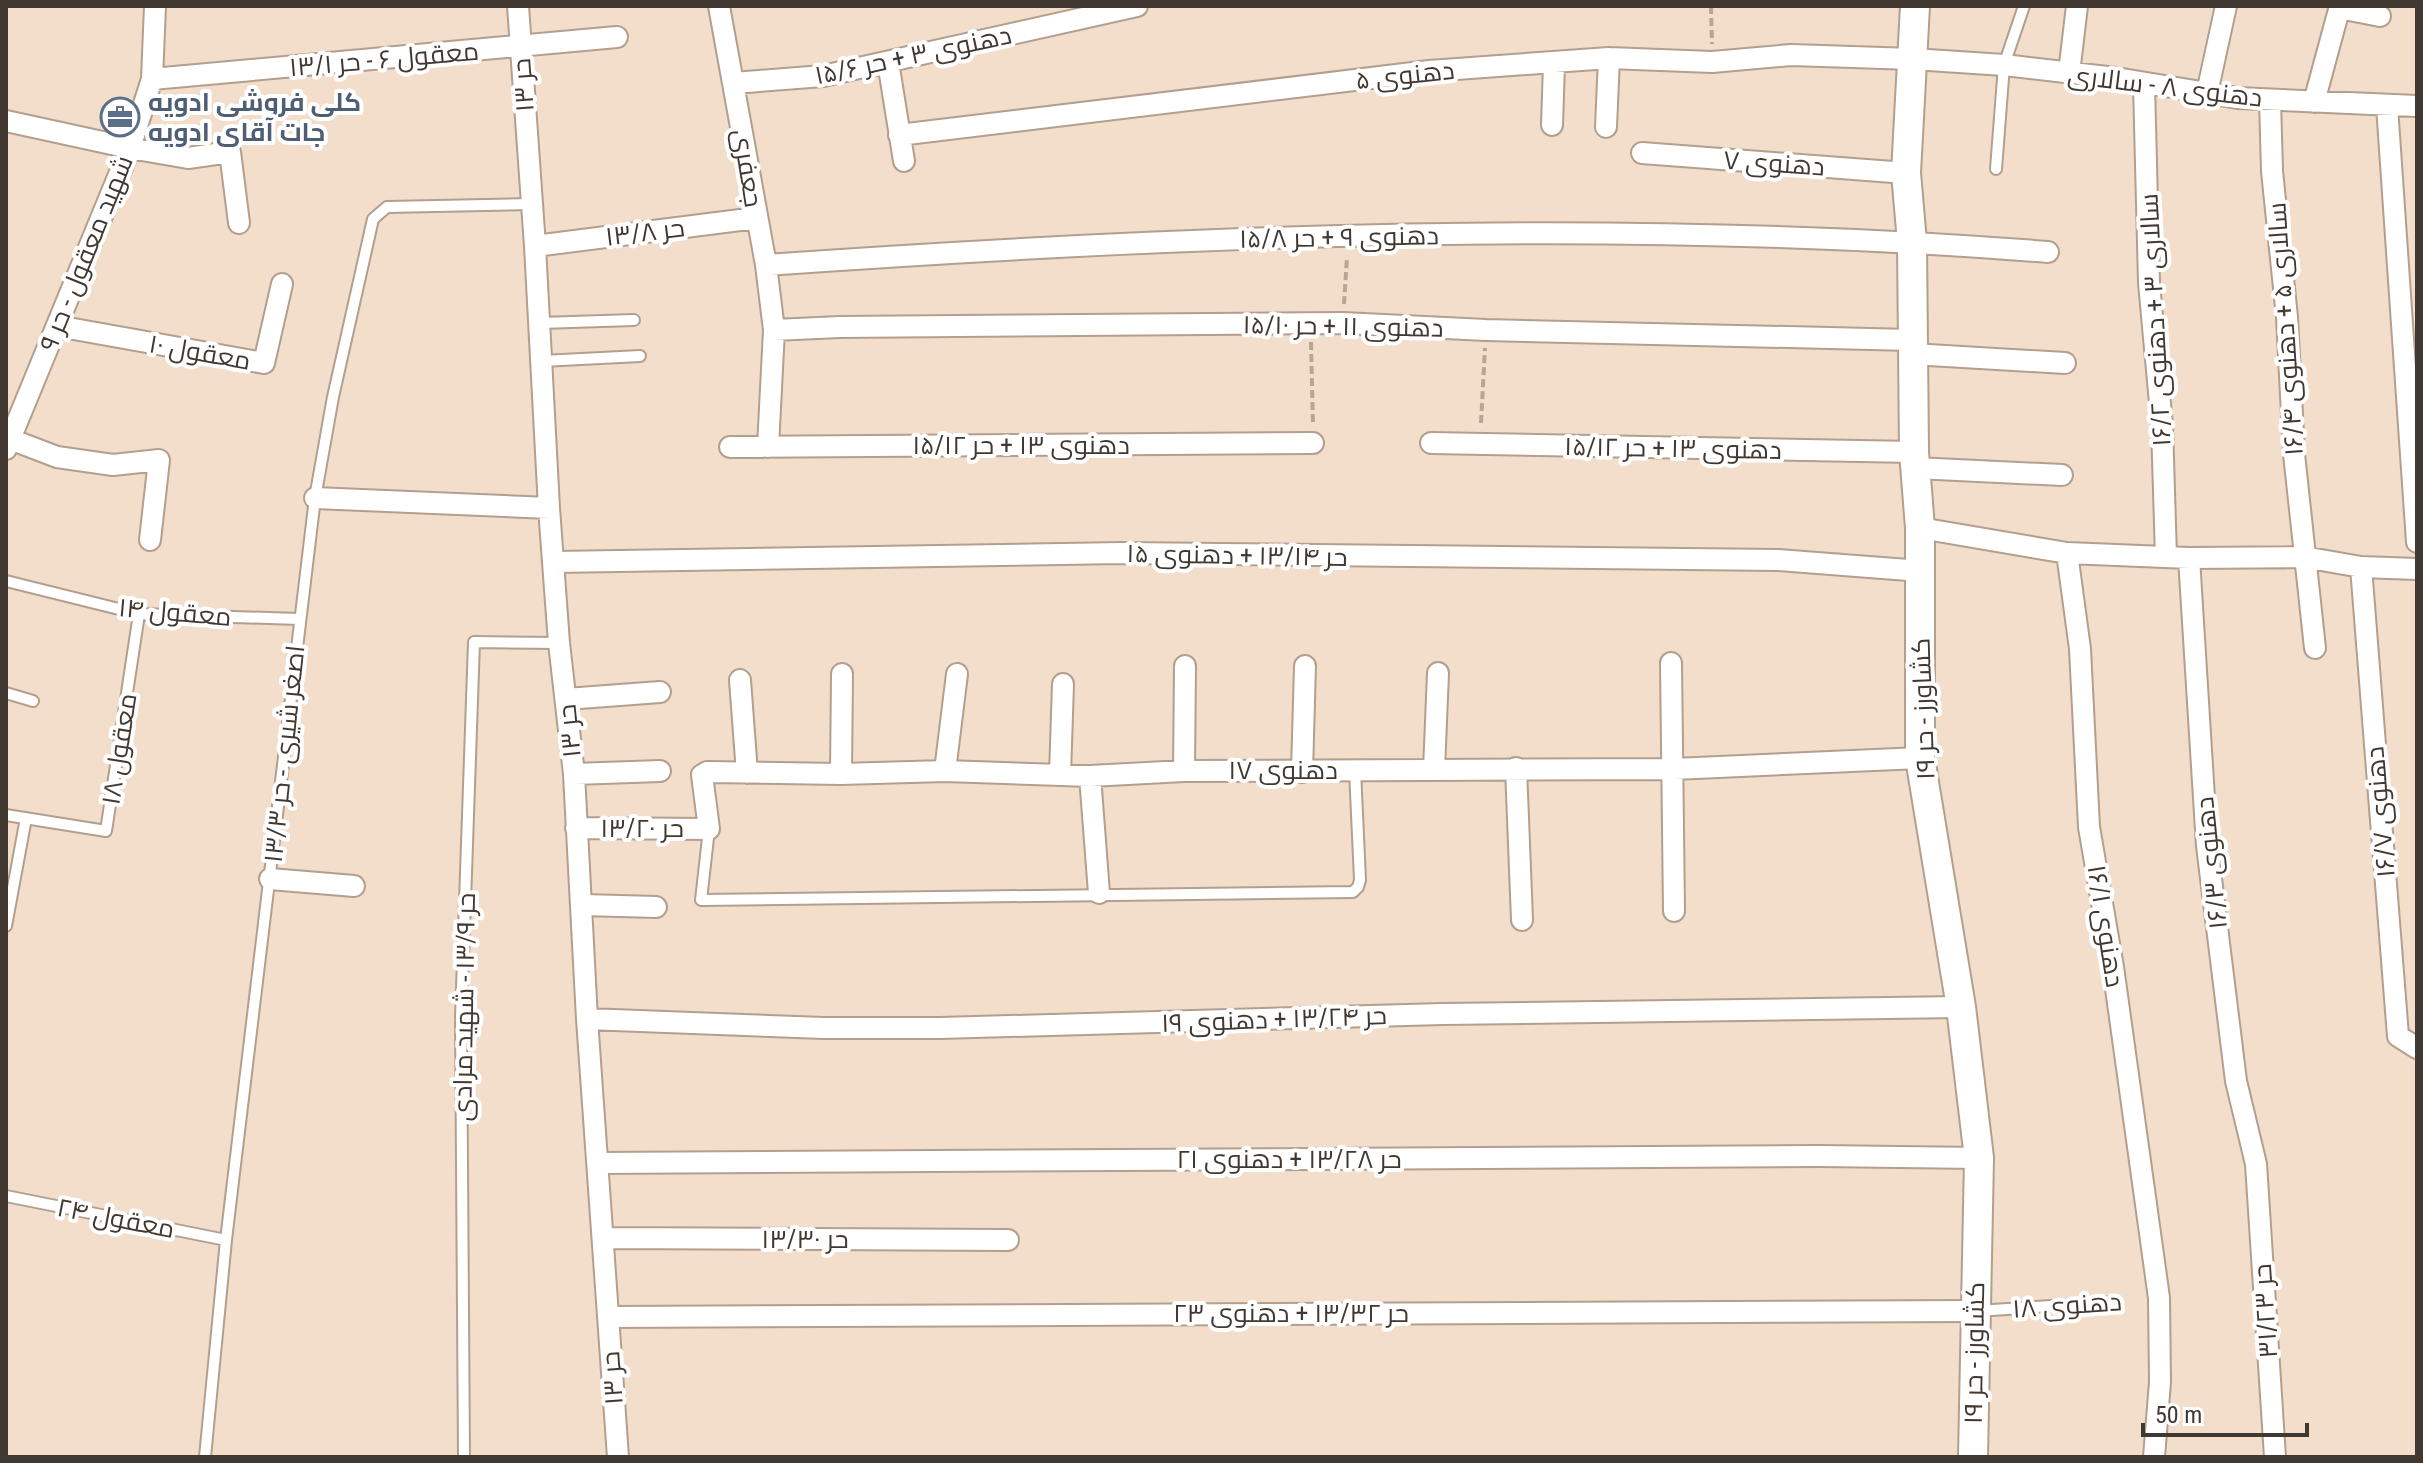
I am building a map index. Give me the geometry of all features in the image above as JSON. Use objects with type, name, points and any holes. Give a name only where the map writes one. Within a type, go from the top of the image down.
[{"type":"street","name":"شهید معقول - حر ۹","points":[[8,444],[130,148],[152,79],[155,6]]},
{"type":"street","name":"حر ۱۳","points":[[518,6],[540,323],[549,508],[559,643],[574,774],[587,1019],[618,1457]]},
{"type":"street","name":"جعفری","points":[[719,6],[766,265],[774,330],[768,447]]},
{"type":"street","name":"دهنوی ۳ + حر ۱۵/۶","points":[[734,83],[823,76],[1137,6]]},
{"type":"street","name":"کشاورز - حر ۱۹","points":[[1915,6],[1906,173],[1912,242],[1915,460],[1920,528],[1920,758],[1961,1007],[1979,1158],[1973,1457]]},
{"type":"street","points":[[2069,73],[2077,6]]},
{"type":"street","points":[[2207,93],[2226,6]]},
{"type":"street","points":[[2314,102],[2340,7],[2380,16]]},
{"type":"street","name":"معقول ۶ - حر ۱۳/۱","points":[[152,79],[617,37]]},
{"type":"street","name":"دهنوی ۵","points":[[899,135],[1429,71],[1609,58],[1712,62],[1791,55],[1913,59]]},
{"type":"street","points":[[1606,127],[1609,58]]},
{"type":"street","name":"دهنوی ۸ - سالاری","points":[[1913,59],[2004,65],[2270,100],[2417,106]]},
{"type":"street","points":[[888,62],[904,161]]},
{"type":"street","points":[[1552,125],[1554,64]]},
{"type":"street","name":"سالاری ۳ + دهنوی ۱۶/۲","points":[[2144,84],[2149,283],[2162,425],[2166,557]]},
{"type":"street","name":"سالاری ۵ + دهنوی ۱۶/۴","points":[[2270,100],[2272,171],[2287,317],[2294,454],[2315,648]]},
{"type":"street","points":[[2387,106],[2417,542]]},
{"type":"street","points":[[6,121],[188,158],[230,152],[239,223]]},
{"type":"street","name":"دهنوی ۷","points":[[1642,153],[1906,173]]},
{"type":"street","name":"حر ۱۳/۸","points":[[535,246],[756,218]]},
{"type":"street","name":"دهنوی ۹ + حر ۱۵/۸","points":[[766,265],[971,251],[1348,235],[1603,234],[1912,242],[2048,252]]},
{"type":"street","name":"معقول ۱۰","points":[[57,326],[264,363],[282,284]]},
{"type":"street","name":"دهنوی ۱۱ + حر ۱۵/۱۰","points":[[774,330],[855,326],[1343,323],[1912,347],[2065,363]]},
{"type":"street","name":"دهنوی ۱۳ + حر ۱۵/۱۲","points":[[730,447],[1313,443]]},
{"type":"street","name":"دهنوی ۱۳ + حر ۱۵/۱۲","points":[[1431,443],[1915,460],[2062,475]]},
{"type":"street","points":[[8,444],[57,457],[113,465],[159,460],[150,540]]},
{"type":"street","points":[[315,498],[549,508]]},
{"type":"street","points":[[1920,528],[2067,553],[2189,558],[2304,557],[2361,567],[2417,569]]},
{"type":"street","name":"حر ۱۳/۱۴ + دهنوی ۱۵","points":[[554,562],[1122,553],[1778,560],[1921,571]]},
{"type":"street","name":"دهنوی ۱۶/۱","points":[[2067,553],[2080,649],[2089,827],[2113,967],[2159,1298],[2160,1382],[2154,1457]]},
{"type":"street","name":"دهنوی ۱۶/۳","points":[[2189,558],[2207,846],[2236,1081],[2256,1164]]},
{"type":"street","name":"دهنوی ۱۶/۷","points":[[2361,567],[2398,1036],[2417,1048]]},
{"type":"street","points":[[1671,663],[1674,911]]},
{"type":"street","points":[[1184,771],[1185,666]]},
{"type":"street","points":[[1302,772],[1305,666]]},
{"type":"street","points":[[1434,770],[1438,673]]},
{"type":"street","points":[[841,774],[842,674]]},
{"type":"street","points":[[945,771],[957,674]]},
{"type":"street","points":[[740,680],[747,773]]},
{"type":"street","points":[[1060,775],[1063,684]]},
{"type":"street","points":[[566,699],[660,692]]},
{"type":"street","name":"دهنوی ۱۷","points":[[709,829],[702,775],[707,772],[841,774],[945,771],[1090,776],[1184,771],[1674,769],[1920,758]]},
{"type":"street","points":[[1516,768],[1522,920]]},
{"type":"street","points":[[574,774],[660,771]]},
{"type":"street","points":[[1090,776],[1099,893]]},
{"type":"street","name":"حر ۱۳/۲۰","points":[[576,828],[709,829]]},
{"type":"street","points":[[270,879],[354,886]]},
{"type":"street","points":[[583,905],[656,907]]},
{"type":"street","name":"حر ۱۳/۲۴ + دهنوی ۱۹","points":[[587,1019],[823,1028],[940,1028],[1443,1014],[1961,1007]]},
{"type":"street","name":"حر ۱۳/۲۸ + دهنوی ۲۱","points":[[598,1163],[1804,1156],[1979,1158]]},
{"type":"street","name":"حر ۳۱/۲۳","points":[[2256,1164],[2275,1457]]},
{"type":"street","name":"حر ۱۳/۳۰","points":[[603,1238],[1008,1240]]},
{"type":"street","name":"حر ۱۳/۳۲ + دهنوی ۲۳","points":[[608,1317],[1975,1311]]},
{"type":"lane","points":[[1996,169],[2004,65],[2024,6]]},
{"type":"lane","name":"اصغر شیری - حر ۱۳/۳","points":[[205,1457],[226,1240],[315,498],[333,397],[373,219],[387,207],[532,204]]},
{"type":"lane","points":[[540,323],[634,320]]},
{"type":"lane","points":[[542,361],[640,356]]},
{"type":"lane","name":"معقول ۱۴","points":[[6,581],[139,614],[299,619]]},
{"type":"lane","name":"معقول ۱۸","points":[[6,815],[106,831],[139,614]]},
{"type":"lane","name":"حر ۱۳/۹ - شهید مرادی","points":[[464,1457],[461,1017],[474,642],[559,643]]},
{"type":"lane","points":[[6,693],[33,701]]},
{"type":"lane","points":[[709,829],[701,900],[1353,892],[1360,880],[1355,770]]},
{"type":"lane","points":[[6,926],[26,818]]},
{"type":"lane","name":"معقول ۲۴","points":[[6,1198],[226,1240]]},
{"type":"lane","name":"دهنوی ۱۸","points":[[1975,1311],[2110,1302]]},
{"type":"path","points":[[1711,6],[1712,62]]},
{"type":"path","points":[[1343,323],[1348,235]]},
{"type":"path","points":[[1310,323],[1313,443]]},
{"type":"path","points":[[1480,444],[1486,330]]},
{"type":"place","name":"کلی فروشی ادویه جات آقای ادویه","points":[[120,117]]}]
